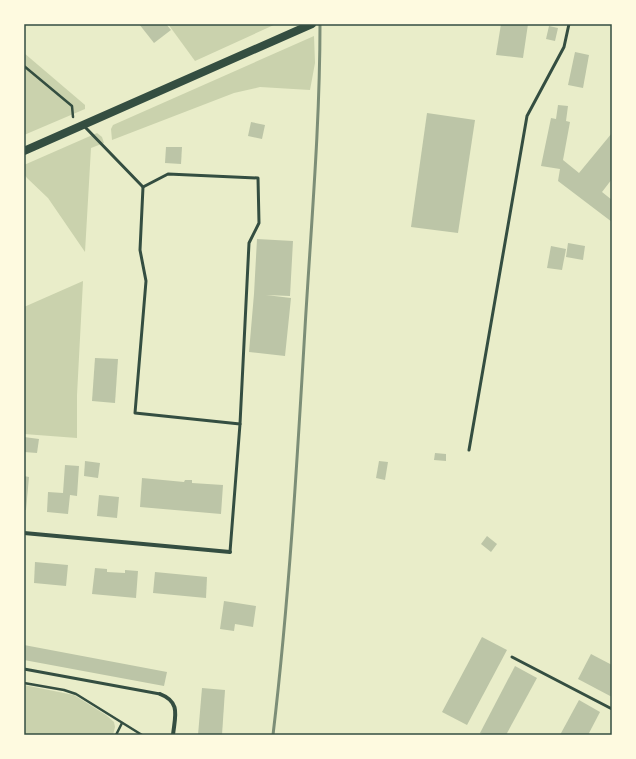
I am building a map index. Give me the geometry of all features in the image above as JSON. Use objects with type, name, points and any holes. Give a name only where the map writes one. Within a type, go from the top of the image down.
[{"type":"main road","points":[[24,151],[84,126],[312,24]]},
{"type":"street","points":[[24,533],[230,552]]},
{"type":"street","points":[[160,694],[167,697],[174,705],[176,710],[173,735]]},
{"type":"lane","points":[[469,450],[527,116],[564,47],[568,24]]},
{"type":"lane","points":[[84,126],[143,187],[140,250],[146,281],[135,413],[240,424]]},
{"type":"lane","points":[[143,187],[168,174],[258,178],[259,223],[249,243],[240,424],[230,552]]},
{"type":"lane","points":[[512,657],[612,709]]},
{"type":"lane","points":[[24,669],[160,694]]},
{"type":"path","points":[[24,66],[72,106],[74,129]]},
{"type":"path","points":[[24,683],[70,692],[142,735]]},
{"type":"path","points":[[116,735],[122,723]]},
{"type":"green space","points":[[168,24],[276,24],[195,61]]},
{"type":"green space","points":[[314,36],[315,63],[310,90],[260,87],[234,93],[112,140],[111,129],[113,125]]},
{"type":"green space","points":[[24,53],[85,105],[85,109],[24,135]]},
{"type":"green space","points":[[97,133],[102,137],[104,143],[91,148],[85,252],[48,198],[24,174],[24,165]]},
{"type":"green space","points":[[83,281],[77,395],[77,438],[24,434],[24,307]]},
{"type":"green space","points":[[24,685],[74,695],[106,715],[114,722],[115,727],[113,735],[24,735]]},
{"type":"building","points":[[139,24],[166,24],[171,30],[154,43]]},
{"type":"building","points":[[501,24],[528,24],[523,58],[496,55]]},
{"type":"building","points":[[549,26],[558,28],[555,41],[546,39]]},
{"type":"building","points":[[575,52],[589,55],[583,88],[568,85]]},
{"type":"building","points":[[558,105],[568,106],[566,121],[570,122],[563,160],[579,173],[612,133],[612,179],[602,192],[612,200],[612,222],[558,181],[560,169],[541,166],[551,118],[556,119]]},
{"type":"building","points":[[427,113],[475,120],[458,233],[411,227]]},
{"type":"building","points":[[251,122],[265,125],[262,139],[248,136]]},
{"type":"building","points":[[166,147],[182,147],[181,164],[165,163]]},
{"type":"building","points":[[257,239],[293,241],[290,296],[266,295],[291,298],[285,356],[249,352]]},
{"type":"building","points":[[568,243],[585,246],[583,260],[566,257]]},
{"type":"building","points":[[551,246],[566,249],[562,270],[547,268]]},
{"type":"building","points":[[95,358],[118,359],[115,403],[92,401]]},
{"type":"building","points":[[24,437],[39,439],[37,453],[24,452]]},
{"type":"building","points":[[435,453],[446,454],[446,461],[434,460]]},
{"type":"building","points":[[85,461],[100,463],[98,478],[84,476]]},
{"type":"building","points":[[379,461],[388,462],[385,480],[376,478]]},
{"type":"building","points":[[65,465],[79,466],[77,496],[70,495],[68,514],[47,512],[48,492],[63,493]]},
{"type":"building","points":[[24,476],[29,477],[26,510],[24,510]]},
{"type":"building","points":[[142,478],[184,482],[185,480],[192,480],[192,483],[223,485],[221,514],[140,507]]},
{"type":"building","points":[[99,495],[119,497],[117,518],[97,516]]},
{"type":"building","points":[[487,536],[497,544],[491,552],[481,544]]},
{"type":"building","points":[[35,562],[68,565],[66,586],[34,583]]},
{"type":"building","points":[[95,568],[107,569],[107,572],[125,573],[125,570],[138,571],[136,598],[92,594]]},
{"type":"building","points":[[155,572],[207,577],[206,598],[153,593]]},
{"type":"building","points":[[224,601],[256,606],[253,627],[235,624],[234,631],[220,629]]},
{"type":"building","points":[[482,637],[507,650],[467,725],[442,712]]},
{"type":"building","points":[[24,645],[167,672],[164,686],[24,660]]},
{"type":"building","points":[[591,654],[612,665],[612,697],[578,679]]},
{"type":"building","points":[[515,666],[537,678],[506,735],[485,735],[480,733]]},
{"type":"building","points":[[202,688],[225,690],[222,735],[198,735]]},
{"type":"building","points":[[579,700],[600,712],[588,735],[560,735]]},
{"type":"railway","points":[[273,735],[284,634],[296,481],[317,138],[320,24]]}]
